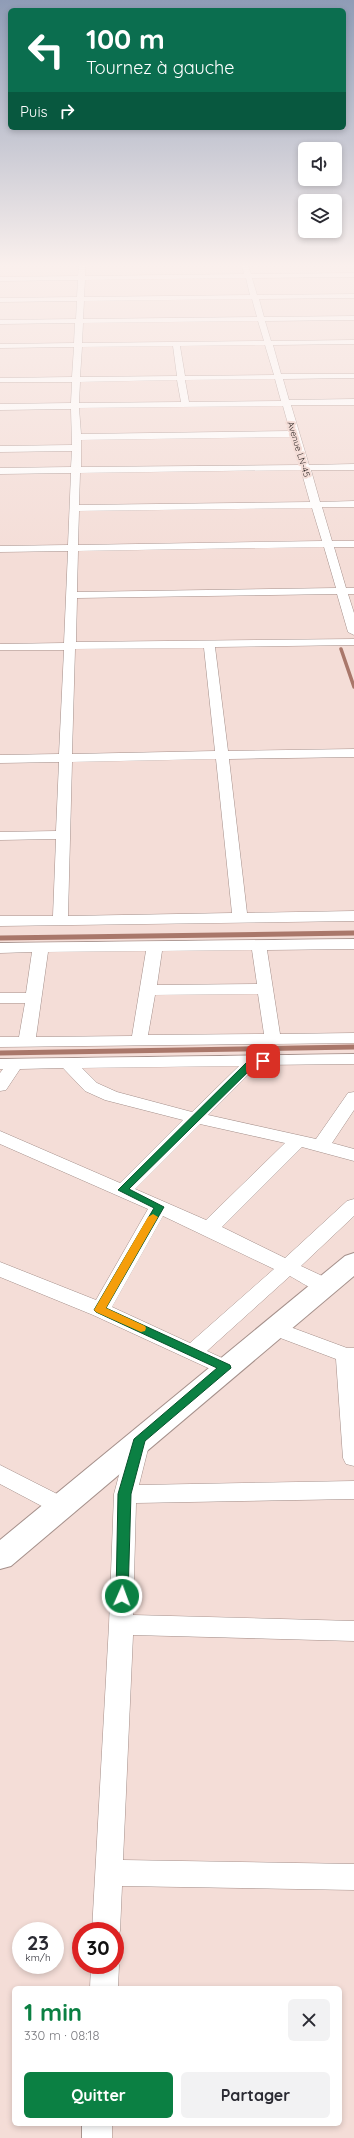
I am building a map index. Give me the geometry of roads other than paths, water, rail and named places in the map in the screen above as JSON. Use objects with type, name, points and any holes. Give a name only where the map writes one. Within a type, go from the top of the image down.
[{"type":"street","points":[[60,920],[74,548],[77,443],[75,406],[77,365]]},
{"type":"street","points":[[179,365],[185,404]]},
{"type":"street","name":"Avenue LN-45","points":[[274,365],[354,632]]},
{"type":"street","points":[[0,380],[354,376]]},
{"type":"street","points":[[0,406],[354,402]]},
{"type":"street","points":[[0,449],[77,443],[295,434]]},
{"type":"street","points":[[0,471],[354,467]]},
{"type":"street","points":[[75,508],[354,504]]},
{"type":"street","points":[[0,549],[354,544]]},
{"type":"street","points":[[72,595],[354,592]]},
{"type":"street","points":[[0,647],[354,642]]},
{"type":"street","points":[[209,644],[240,918]]},
{"type":"street","points":[[0,759],[354,753]]},
{"type":"street","points":[[0,836],[64,835]]},
{"type":"street","points":[[0,920],[354,916]]},
{"type":"street","points":[[0,948],[354,944]]},
{"type":"street","points":[[139,1040],[155,946]]},
{"type":"street","points":[[259,946],[273,1039]]},
{"type":"street","points":[[27,1041],[41,947]]},
{"type":"street","points":[[148,990],[266,989]]},
{"type":"street","points":[[0,998],[33,998]]},
{"type":"street","points":[[0,1042],[354,1038]]},
{"type":"street","points":[[0,1086],[7,1064],[354,1059]]},
{"type":"street","points":[[123,1190],[253,1061]]},
{"type":"street","points":[[68,1064],[83,1082],[101,1093],[196,1118],[298,1140],[354,1155]]},
{"type":"street","points":[[321,1146],[354,1097]]},
{"type":"street","points":[[0,1137],[209,1229],[326,1286]]},
{"type":"street","points":[[209,1229],[298,1140]]},
{"type":"street","points":[[193,1352],[288,1267],[354,1205]]},
{"type":"street","points":[[100,1310],[159,1207]]},
{"type":"street","points":[[0,1557],[354,1262]]},
{"type":"street","points":[[0,1269],[100,1310],[226,1368]]},
{"type":"street","points":[[274,1328],[303,1340],[350,1354],[354,1458]]},
{"type":"street","points":[[106,1922],[121,1625],[124,1494],[140,1439]]},
{"type":"street","points":[[0,1474],[61,1506]]},
{"type":"street","points":[[124,1494],[354,1490]]},
{"type":"street","points":[[121,1625],[354,1630]]},
{"type":"street","points":[[109,1873],[354,1877]]},
{"type":"street","points":[[104,1986],[105,1974]]},
{"type":"street","points":[[97,2126],[97,2138]]},
{"type":"waterway","points":[[341,649],[354,687]]},
{"type":"waterway","points":[[0,938],[354,933]]},
{"type":"waterway","points":[[0,1053],[354,1047]]}]
